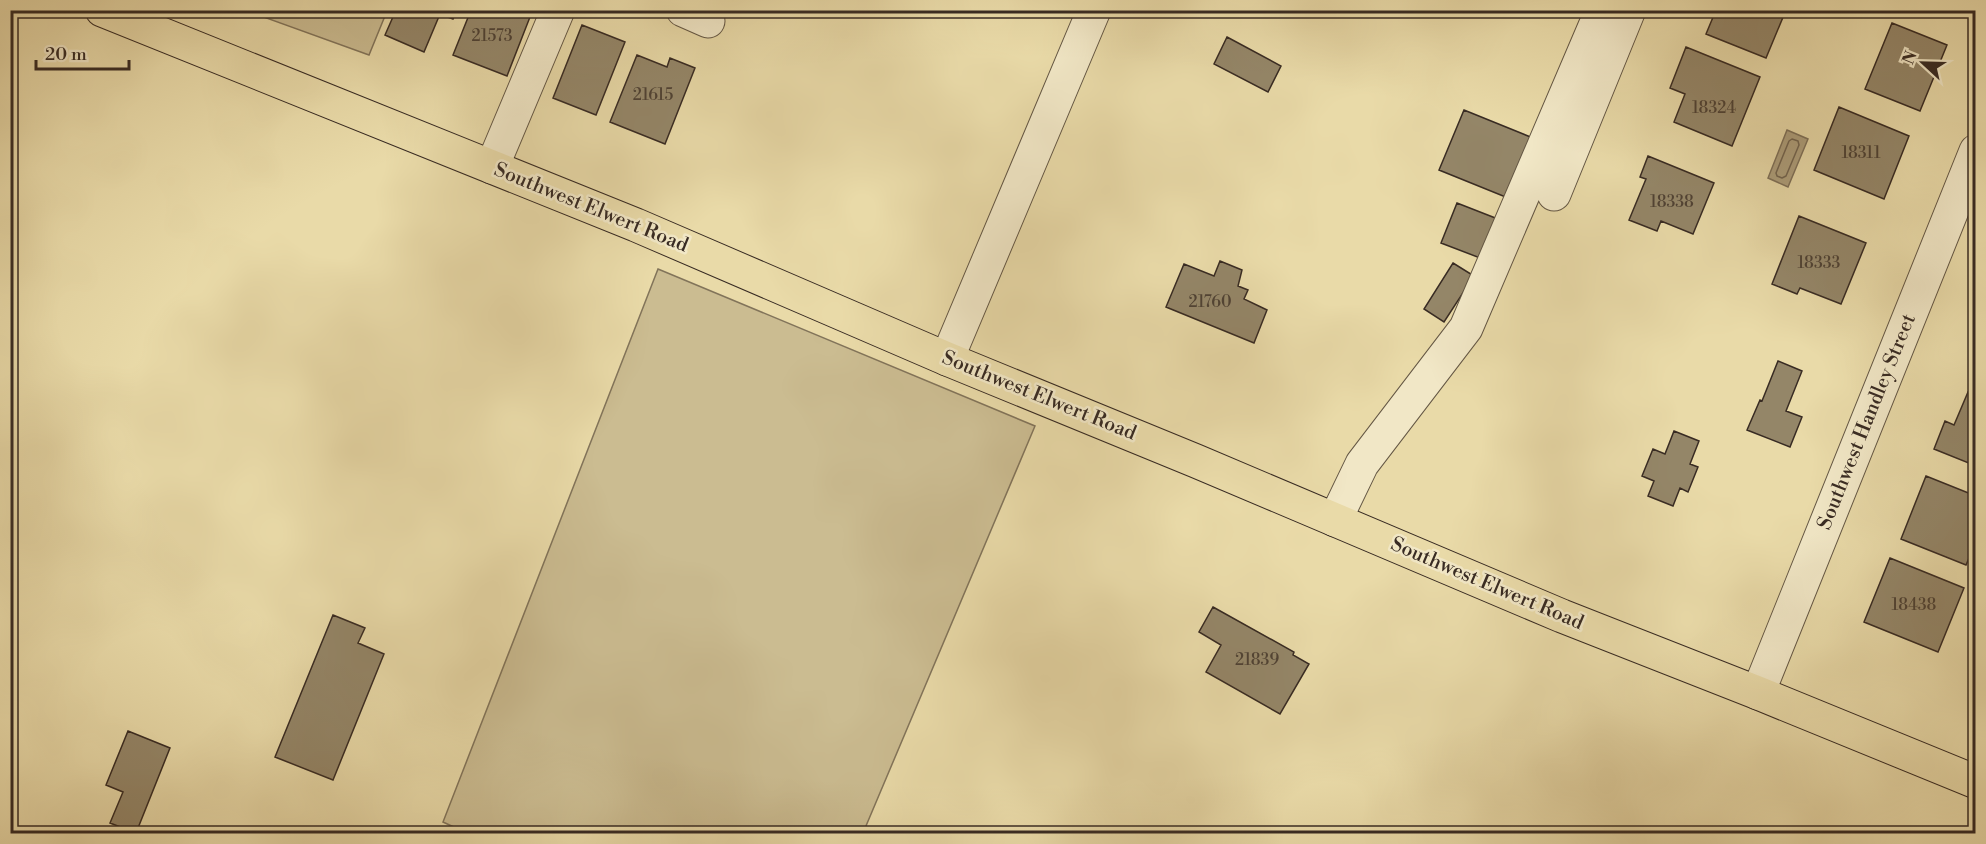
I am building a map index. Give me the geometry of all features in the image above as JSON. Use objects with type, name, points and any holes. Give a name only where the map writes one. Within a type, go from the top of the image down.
[{"type":"main road","name":"Southwest Elwert Road","points":[[102,10],[636,225],[947,359],[1562,616],[1976,782]]},
{"type":"street","points":[[492,167],[558,10]]},
{"type":"street","points":[[947,359],[1094,10]]},
{"type":"street","points":[[1335,520],[1362,464],[1466,328],[1602,10]]},
{"type":"street","points":[[1554,194],[1629,10]]},
{"type":"street","name":"Southwest Handley Street","points":[[1758,693],[1976,152]]},
{"type":"shaded area","points":[[247,11],[387,11],[369,55]]},
{"type":"shaded area","points":[[658,269],[1035,426],[863,833],[469,834],[443,822]]},
{"type":"water","points":[[1787,130],[1808,139],[1788,187],[1768,178]]},
{"type":"building","points":[[396,10],[457,10],[453,19],[440,14],[424,52],[385,35]]},
{"type":"building","points":[[471,10],[514,10],[530,17],[507,76],[453,55]]},
{"type":"building","points":[[1716,10],[1786,10],[1766,58],[1706,34]]},
{"type":"building","points":[[1892,23],[1947,45],[1920,111],[1865,89]]},
{"type":"building","points":[[582,25],[625,42],[596,115],[553,98]]},
{"type":"building","points":[[1227,37],[1281,66],[1268,92],[1214,64]]},
{"type":"building","points":[[1686,47],[1760,77],[1732,146],[1674,122],[1685,94],[1670,88]]},
{"type":"building","points":[[637,55],[667,67],[670,58],[695,68],[665,144],[610,122]]},
{"type":"building","points":[[1839,107],[1909,136],[1884,199],[1814,170]]},
{"type":"building","points":[[1464,110],[1538,140],[1513,200],[1439,170]]},
{"type":"building","points":[[1648,156],[1714,183],[1693,234],[1661,221],[1657,231],[1629,220],[1646,179],[1640,177]]},
{"type":"building","points":[[1457,203],[1503,221],[1488,261],[1441,243]]},
{"type":"building","points":[[1799,216],[1866,243],[1841,304],[1800,288],[1797,294],[1772,284]]},
{"type":"building","points":[[1220,261],[1242,270],[1238,286],[1248,290],[1244,299],[1267,310],[1254,343],[1166,307],[1184,264],[1214,276]]},
{"type":"building","points":[[1453,263],[1474,276],[1444,322],[1424,309]]},
{"type":"building","points":[[1778,361],[1802,371],[1786,411],[1802,417],[1790,447],[1747,430]]},
{"type":"building","points":[[1968,392],[1976,396],[1976,466],[1934,449],[1945,421],[1954,425]]},
{"type":"building","points":[[1674,431],[1699,441],[1690,464],[1698,467],[1688,492],[1680,488],[1673,506],[1648,496],[1654,481],[1642,476],[1653,449],[1665,454]]},
{"type":"building","points":[[1926,476],[1976,496],[1976,542],[1966,565],[1901,539]]},
{"type":"building","points":[[1890,558],[1964,588],[1938,652],[1864,622]]},
{"type":"building","points":[[1213,607],[1294,652],[1293,655],[1309,664],[1280,714],[1206,672],[1221,645],[1199,632]]},
{"type":"building","points":[[333,615],[365,628],[358,643],[384,654],[333,780],[275,757]]},
{"type":"building","points":[[128,731],[170,748],[136,833],[110,823],[123,792],[106,785]]}]
